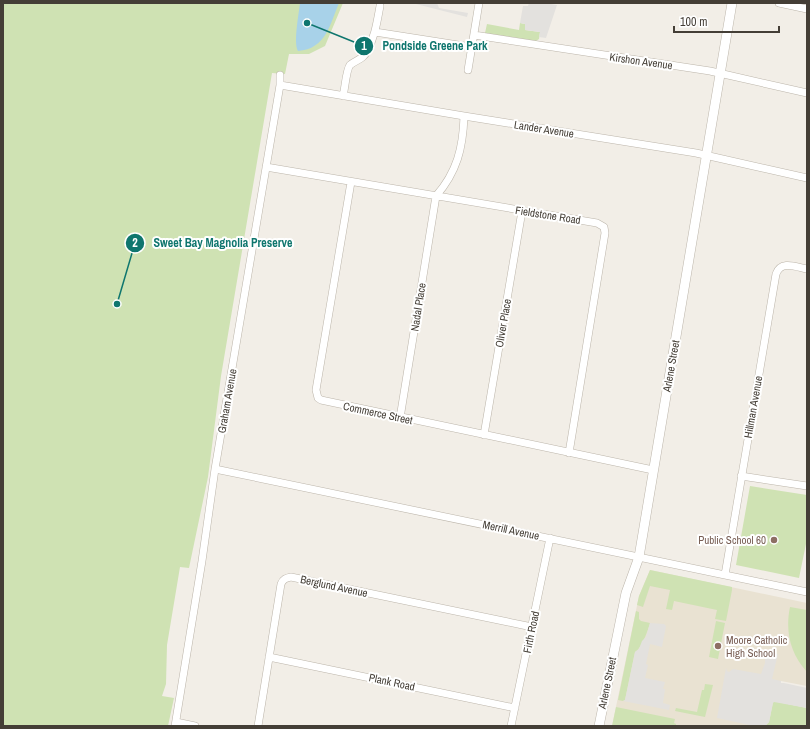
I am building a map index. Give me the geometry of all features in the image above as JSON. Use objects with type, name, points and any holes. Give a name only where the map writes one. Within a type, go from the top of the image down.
[{"type":"street","points":[[468,70],[479,3]]},
{"type":"street","name":"Arlene Street","points":[[599,726],[626,593],[639,557],[732,3]]},
{"type":"street","points":[[779,3],[807,9]]},
{"type":"street","points":[[343,96],[350,65],[365,56],[375,32],[380,6]]},
{"type":"street","points":[[375,32],[471,47]]},
{"type":"street","name":"Kirshon Avenue","points":[[474,35],[720,73],[807,93]]},
{"type":"street","name":"Graham Avenue","points":[[175,724],[280,85],[280,75]]},
{"type":"street","name":"Lander Avenue","points":[[280,85],[706,155],[807,178]]},
{"type":"street","points":[[436,196],[447,183],[456,165],[461,144],[464,116]]},
{"type":"street","name":"Fieldstone Road","points":[[266,167],[597,223],[604,227],[605,230],[569,453]]},
{"type":"street","name":"Commerce Street","points":[[351,182],[316,394],[318,398],[324,402],[653,470]]},
{"type":"street","name":"Nadal Place","points":[[400,418],[436,196]]},
{"type":"street","name":"Oliver Place","points":[[484,435],[522,211]]},
{"type":"street","name":"Hillman Avenue","points":[[725,575],[776,274],[779,267],[782,265],[807,269]]},
{"type":"street","name":"Merrill Avenue","points":[[216,469],[807,592]]},
{"type":"street","points":[[741,476],[807,486]]},
{"type":"street","name":"Firth Road","points":[[511,726],[550,538]]},
{"type":"street","name":"Berglund Avenue","points":[[258,726],[281,584],[286,578],[291,577],[532,627]]},
{"type":"street","name":"Plank Road","points":[[269,657],[515,708]]},
{"type":"street","points":[[175,724],[195,726]]},
{"type":"shaded area","points":[[412,3],[437,3],[439,8],[468,13],[467,17]]},
{"type":"shaded area","points":[[529,3],[557,5],[546,38],[539,37],[540,32],[525,30],[525,24],[520,23],[523,6],[528,6]]},
{"type":"shaded area","name":"Moore Catholic High School","points":[[650,570],[807,603],[807,686],[781,681],[776,701],[773,703],[769,722],[765,726],[612,726],[639,596]]},
{"type":"shaded area","points":[[650,623],[664,624],[666,626],[662,647],[650,644],[645,678],[665,682],[663,689],[665,689],[663,703],[670,705],[669,710],[623,701],[625,700],[635,652],[639,649],[642,641],[646,637]]},
{"type":"shaded area","points":[[762,651],[778,654],[772,679],[781,681],[781,683],[807,688],[807,708],[774,702],[769,722],[765,726],[754,726],[717,718],[726,668],[729,672],[733,669],[761,674],[765,663],[765,656],[761,656]]},
{"type":"green space","points":[[3,3],[343,3],[325,46],[309,54],[289,54],[285,74],[272,73],[221,376],[208,477],[189,568],[180,567],[167,645],[166,684],[162,696],[174,698],[168,726],[3,726]]},
{"type":"green space","points":[[520,23],[525,24],[525,30],[540,32],[539,39],[536,41],[485,33],[487,24],[519,30]]},
{"type":"green space","name":"Public School 60","points":[[750,486],[807,495],[807,539],[799,578],[736,565]]},
{"type":"green space","points":[[650,570],[732,587],[726,621],[715,619],[717,610],[674,601],[672,610],[666,609],[670,590],[650,586],[643,607],[637,605],[639,596]]},
{"type":"green space","points":[[790,607],[807,610],[807,672],[796,657],[790,641],[788,625]]},
{"type":"green space","points":[[636,611],[639,612],[639,619],[641,621],[650,623],[642,643],[635,652],[625,700],[623,701],[618,700]]},
{"type":"green space","points":[[716,621],[725,623],[718,659],[709,657]]},
{"type":"green space","points":[[705,684],[713,685],[705,717],[675,711],[676,708],[697,712],[702,690],[704,690]]},
{"type":"green space","points":[[773,702],[807,708],[807,726],[765,726],[769,722]]},
{"type":"green space","points":[[616,707],[675,719],[674,723],[676,726],[612,726]]},
{"type":"water","points":[[300,3],[339,3],[326,34],[321,40],[315,46],[298,51],[296,35]]},
{"type":"place","name":"Pondside Greene Park","points":[[307,23]]},
{"type":"place","name":"Sweet Bay Magnolia Preserve","points":[[117,304]]},
{"type":"place","name":"Public School 60","points":[[774,540]]},
{"type":"place","name":"Moore Catholic High School","points":[[718,646]]}]
